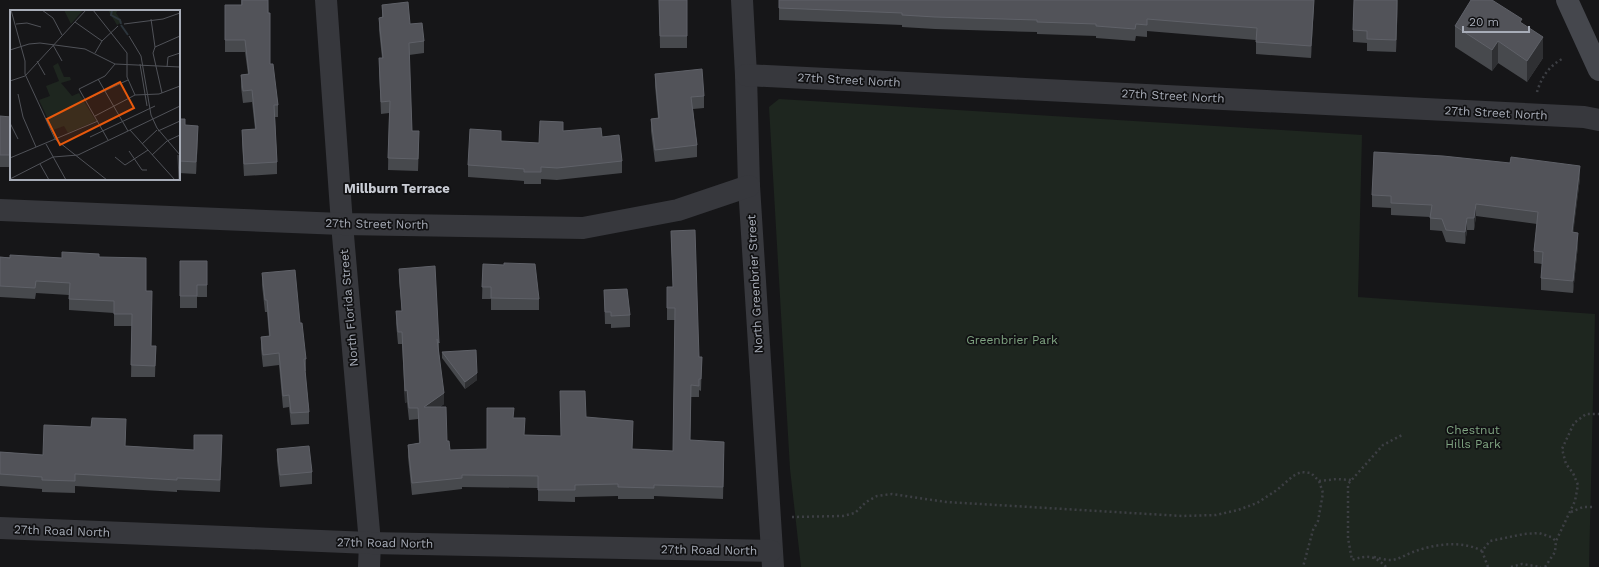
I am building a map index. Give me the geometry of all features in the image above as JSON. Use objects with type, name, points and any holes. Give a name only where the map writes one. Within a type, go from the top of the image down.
[{"type":"street","name":"North Florida Street","points":[[326,0],[342,224],[370,543],[369,567]]},
{"type":"street","name":"North Greenbrier Street","points":[[742,0],[749,186],[772,559]]},
{"type":"street","points":[[1567,0],[1599,70]]},
{"type":"street","name":"27th Street North","points":[[746,75],[1576,117],[1599,120]]},
{"type":"street","name":"27th Street North","points":[[0,210],[342,224],[583,228],[678,210],[749,186]]},
{"type":"street","name":"27th Road North","points":[[0,528],[772,559]]},
{"type":"path","points":[[1537,92],[1542,78],[1549,69],[1562,59]]},
{"type":"path","points":[[1545,567],[1555,552],[1556,541],[1575,501],[1578,485],[1573,473],[1566,464],[1562,449],[1574,423],[1586,414],[1599,414]]},
{"type":"path","points":[[1402,435],[1383,445],[1348,484],[1348,538],[1352,560],[1364,556],[1388,560],[1398,559],[1412,552],[1434,545],[1474,546],[1482,550],[1488,567]]},
{"type":"path","points":[[791,517],[843,516],[855,513],[866,502],[877,496],[892,494],[946,502],[1182,516],[1216,515],[1238,510],[1257,503],[1278,490],[1293,476],[1301,472],[1311,473],[1319,481],[1322,493],[1318,521],[1313,530],[1303,567]]},
{"type":"path","points":[[1319,481],[1352,480]]},
{"type":"path","points":[[1570,512],[1583,507],[1593,507]]},
{"type":"path","points":[[1482,550],[1490,542],[1524,534],[1539,533],[1551,537],[1556,541]]},
{"type":"path","points":[[1374,557],[1386,567]]},
{"type":"path","points":[[1511,567],[1522,564],[1542,567]]},
{"type":"green space","name":"Greenbrier Park","points":[[779,99],[1362,135],[1358,297],[1595,314],[1589,567],[801,567],[790,469],[769,107]]},
{"type":"building","points":[[242,0],[268,0],[268,13],[270,13],[270,64],[273,64],[278,105],[274,105],[277,162],[244,164],[242,130],[256,129],[252,90],[243,91],[241,75],[249,74],[245,40],[225,40],[225,5],[242,5]]},
{"type":"building","points":[[659,0],[687,0],[687,36],[660,36]]},
{"type":"building","points":[[779,0],[1314,0],[1311,46],[1256,42],[1257,28],[1147,19],[1147,25],[1136,24],[1135,29],[1096,26],[1096,24],[1037,22],[1037,20],[935,17],[902,15],[902,13],[779,8]]},
{"type":"building","points":[[1354,0],[1397,0],[1396,40],[1367,39],[1367,31],[1353,30]]},
{"type":"building","points":[[1471,0],[1492,0],[1522,19],[1520,22],[1543,37],[1527,61],[1498,41],[1492,50],[1455,26]]},
{"type":"building","points":[[408,2],[410,24],[422,23],[424,41],[409,43],[412,131],[419,131],[418,159],[388,158],[390,101],[381,102],[379,58],[383,58],[379,18],[383,17],[382,5]]},
{"type":"building","points":[[702,69],[704,96],[691,97],[697,145],[655,150],[651,119],[659,118],[655,74]]},
{"type":"building","points":[[0,116],[10,117],[10,155],[0,155]]},
{"type":"building","points":[[180,119],[185,119],[185,125],[198,126],[196,162],[180,161]]},
{"type":"building","points":[[540,121],[563,122],[563,131],[601,128],[602,137],[619,135],[622,161],[557,168],[541,167],[541,172],[524,172],[524,169],[468,165],[470,129],[501,131],[501,141],[539,143]]},
{"type":"building","points":[[1374,152],[1443,156],[1510,163],[1511,157],[1580,166],[1572,232],[1578,233],[1573,281],[1541,278],[1543,252],[1534,251],[1538,212],[1476,204],[1474,218],[1467,218],[1465,232],[1446,230],[1442,219],[1430,218],[1432,205],[1391,203],[1391,196],[1372,195]]},
{"type":"building","points":[[695,230],[699,357],[702,357],[701,379],[699,379],[699,386],[691,385],[690,440],[724,442],[723,487],[654,485],[654,488],[618,487],[618,484],[575,485],[575,490],[538,490],[538,476],[462,475],[462,478],[412,483],[408,445],[420,443],[418,408],[409,408],[407,390],[405,391],[402,332],[398,332],[396,311],[402,311],[399,269],[435,266],[439,343],[437,339],[444,393],[424,407],[446,407],[447,441],[449,441],[450,450],[487,449],[487,408],[514,408],[513,418],[525,418],[524,435],[561,436],[560,391],[585,391],[586,417],[633,421],[632,449],[673,451],[675,308],[667,308],[667,287],[673,287],[671,231]]},
{"type":"building","points":[[62,252],[99,254],[99,257],[146,258],[146,291],[152,291],[151,346],[156,346],[155,366],[131,365],[132,314],[114,314],[114,301],[69,299],[70,283],[36,281],[35,288],[0,286],[0,257],[10,258],[10,255],[62,258]]},
{"type":"building","points":[[180,261],[207,261],[207,285],[197,285],[197,296],[180,296]]},
{"type":"building","points":[[504,263],[535,264],[539,299],[491,298],[491,287],[482,287],[483,264],[504,265]]},
{"type":"building","points":[[295,270],[300,323],[302,323],[306,359],[304,359],[309,412],[291,413],[289,395],[283,396],[279,353],[263,355],[261,337],[270,336],[267,300],[265,300],[262,273]]},
{"type":"building","points":[[627,289],[630,315],[611,316],[611,312],[605,312],[604,290]]},
{"type":"building","points":[[476,350],[477,373],[465,382],[442,352]]},
{"type":"building","points":[[92,418],[126,419],[125,446],[194,450],[194,435],[222,435],[220,480],[177,478],[177,480],[75,474],[75,481],[42,480],[42,477],[0,474],[0,452],[43,455],[44,425],[91,427]]},
{"type":"building","points":[[309,446],[312,472],[280,475],[277,449]]},
{"type":"district","name":"Millburn Terrace","points":[[397,188]]},
{"type":"park label","name":"Chestnut Hills Park","points":[[1473,437]]}]
